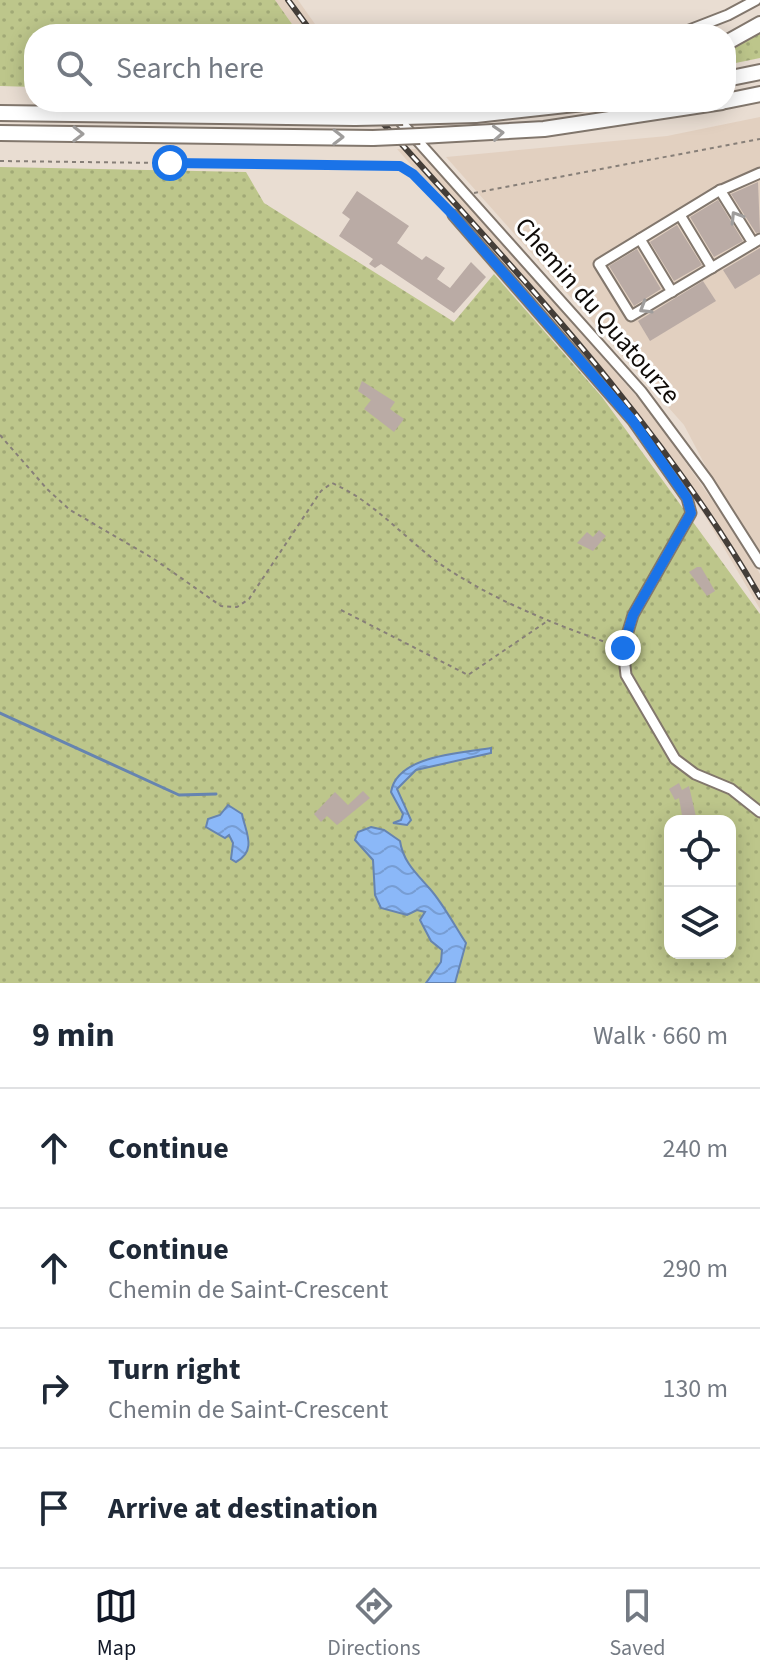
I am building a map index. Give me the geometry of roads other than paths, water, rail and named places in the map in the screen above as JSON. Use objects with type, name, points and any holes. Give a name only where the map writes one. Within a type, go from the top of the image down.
[{"type":"highway","points":[[736,37],[760,24]]},
{"type":"highway","points":[[736,77],[760,72]]},
{"type":"highway","points":[[736,99],[760,94]]},
{"type":"highway","points":[[192,115],[204,112]]},
{"type":"highway","points":[[0,113],[355,118],[503,112]]},
{"type":"highway","points":[[0,133],[373,138],[544,129],[657,112]]},
{"type":"street","points":[[705,24],[756,0]]},
{"type":"street","name":"Chemin du Quatourze","points":[[392,112],[469,195],[641,391],[708,481],[760,563]]},
{"type":"street","points":[[720,190],[756,241],[631,316],[599,264],[720,190],[760,173]]},
{"type":"street","points":[[453,215],[633,421],[687,498],[691,513],[633,615],[623,648],[626,675],[675,759],[695,774],[731,789],[760,812]]},
{"type":"street","points":[[680,215],[712,268]]},
{"type":"street","points":[[640,239],[672,292]]},
{"type":"water","points":[[491,748],[491,753],[416,770],[397,789],[411,820],[407,825],[393,823],[401,820],[403,814],[391,792],[405,770],[432,758]]},
{"type":"water","points":[[228,805],[242,814],[248,840],[247,852],[236,862],[231,859],[233,843],[229,835],[225,838],[206,827],[208,819],[220,815]]},
{"type":"water","points":[[371,827],[384,830],[400,841],[407,861],[440,902],[466,943],[455,983],[426,983],[441,962],[442,950],[431,941],[420,920],[425,912],[417,910],[407,915],[381,908],[375,895],[373,860],[355,840],[358,832]]},
{"type":"waterway","points":[[0,713],[179,795],[216,794]]},
{"type":"railway","points":[[288,0],[306,24]]},
{"type":"railway","points":[[373,112],[523,280],[625,401],[718,529],[760,597]]}]
